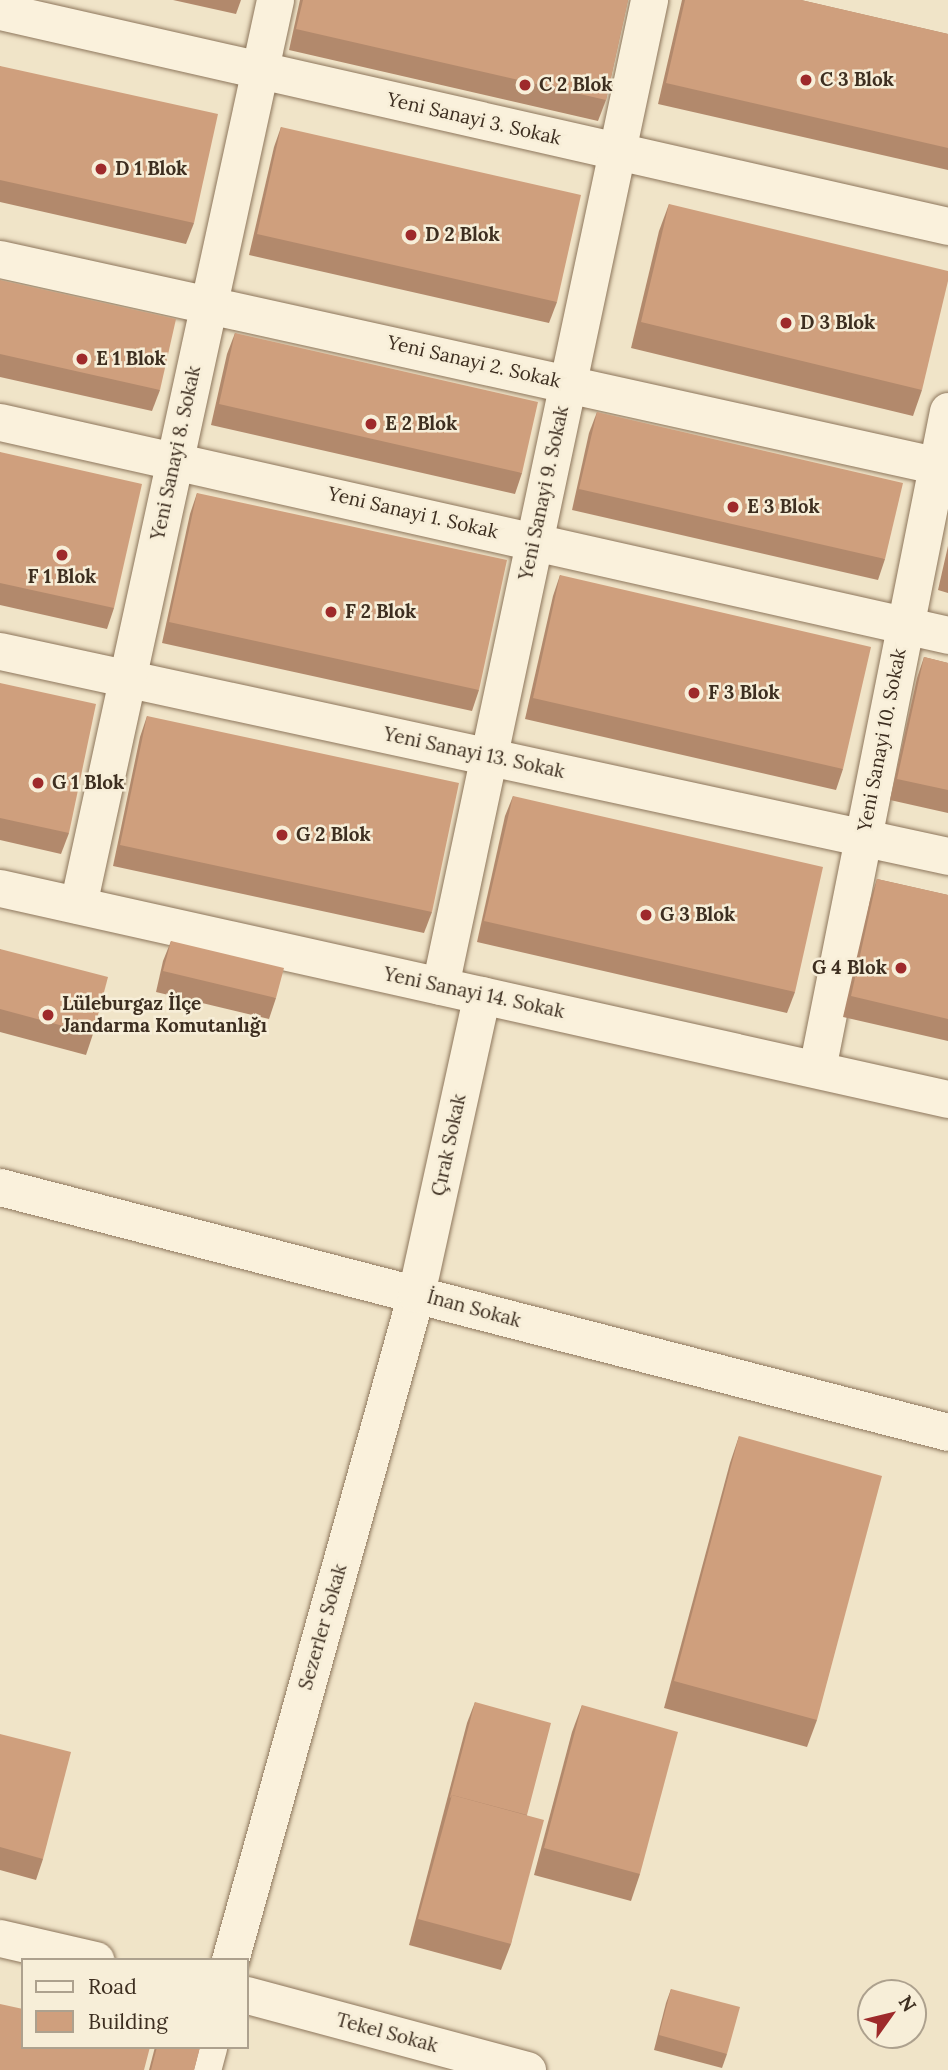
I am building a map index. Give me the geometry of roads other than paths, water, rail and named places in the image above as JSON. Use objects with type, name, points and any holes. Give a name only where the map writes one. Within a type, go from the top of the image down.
[{"type":"street","name":"Yeni Sanayi 8. Sokak","points":[[78,905],[275,0]]},
{"type":"street","name":"Yeni Sanayi 9. Sokak","points":[[440,986],[649,0]]},
{"type":"street","name":"Yeni Sanayi 3. Sokak","points":[[0,11],[948,226]]},
{"type":"street","name":"Yeni Sanayi 2. Sokak","points":[[0,259],[943,467]]},
{"type":"street","name":"Yeni Sanayi 10. Sokak","points":[[817,1069],[905,626],[943,467],[948,411]]},
{"type":"street","name":"Yeni Sanayi 1. Sokak","points":[[0,422],[175,459],[948,635]]},
{"type":"street","name":"Yeni Sanayi 13. Sokak","points":[[0,651],[948,856]]},
{"type":"street","name":"Yeni Sanayi 14. Sokak","points":[[0,888],[948,1099]]},
{"type":"street","name":"Çırak Sokak","points":[[416,1294],[482,995]]},
{"type":"street","name":"İnan Sokak","points":[[0,1186],[948,1432]]},
{"type":"street","name":"Sezerler Sokak","points":[[231,1958],[416,1294]]},
{"type":"street","points":[[0,1938],[86,1958]]},
{"type":"street","name":"Tekel Sokak","points":[[248,1996],[527,2070]]},
{"type":"street","points":[[202,2070],[207,2049]]},
{"type":"place","name":"C 3 Blok","points":[[806,80]]},
{"type":"place","name":"C 2 Blok","points":[[525,85]]},
{"type":"place","name":"D 1 Blok","points":[[101,169]]},
{"type":"place","name":"D 2 Blok","points":[[411,235]]},
{"type":"place","name":"D 3 Blok","points":[[786,323]]},
{"type":"place","name":"E 1 Blok","points":[[82,359]]},
{"type":"place","name":"E 2 Blok","points":[[371,424]]},
{"type":"place","name":"E 3 Blok","points":[[733,507]]},
{"type":"place","name":"F 1 Blok","points":[[62,555]]},
{"type":"place","name":"F 2 Blok","points":[[331,612]]},
{"type":"place","name":"F 3 Blok","points":[[694,693]]},
{"type":"place","name":"G 1 Blok","points":[[38,783]]},
{"type":"place","name":"G 2 Blok","points":[[282,835]]},
{"type":"place","name":"G 3 Blok","points":[[646,915]]},
{"type":"place","name":"G 4 Blok","points":[[901,968]]},
{"type":"place","name":"Lüleburgaz İlçe Jandarma Komutanlığı","points":[[48,1015]]}]
